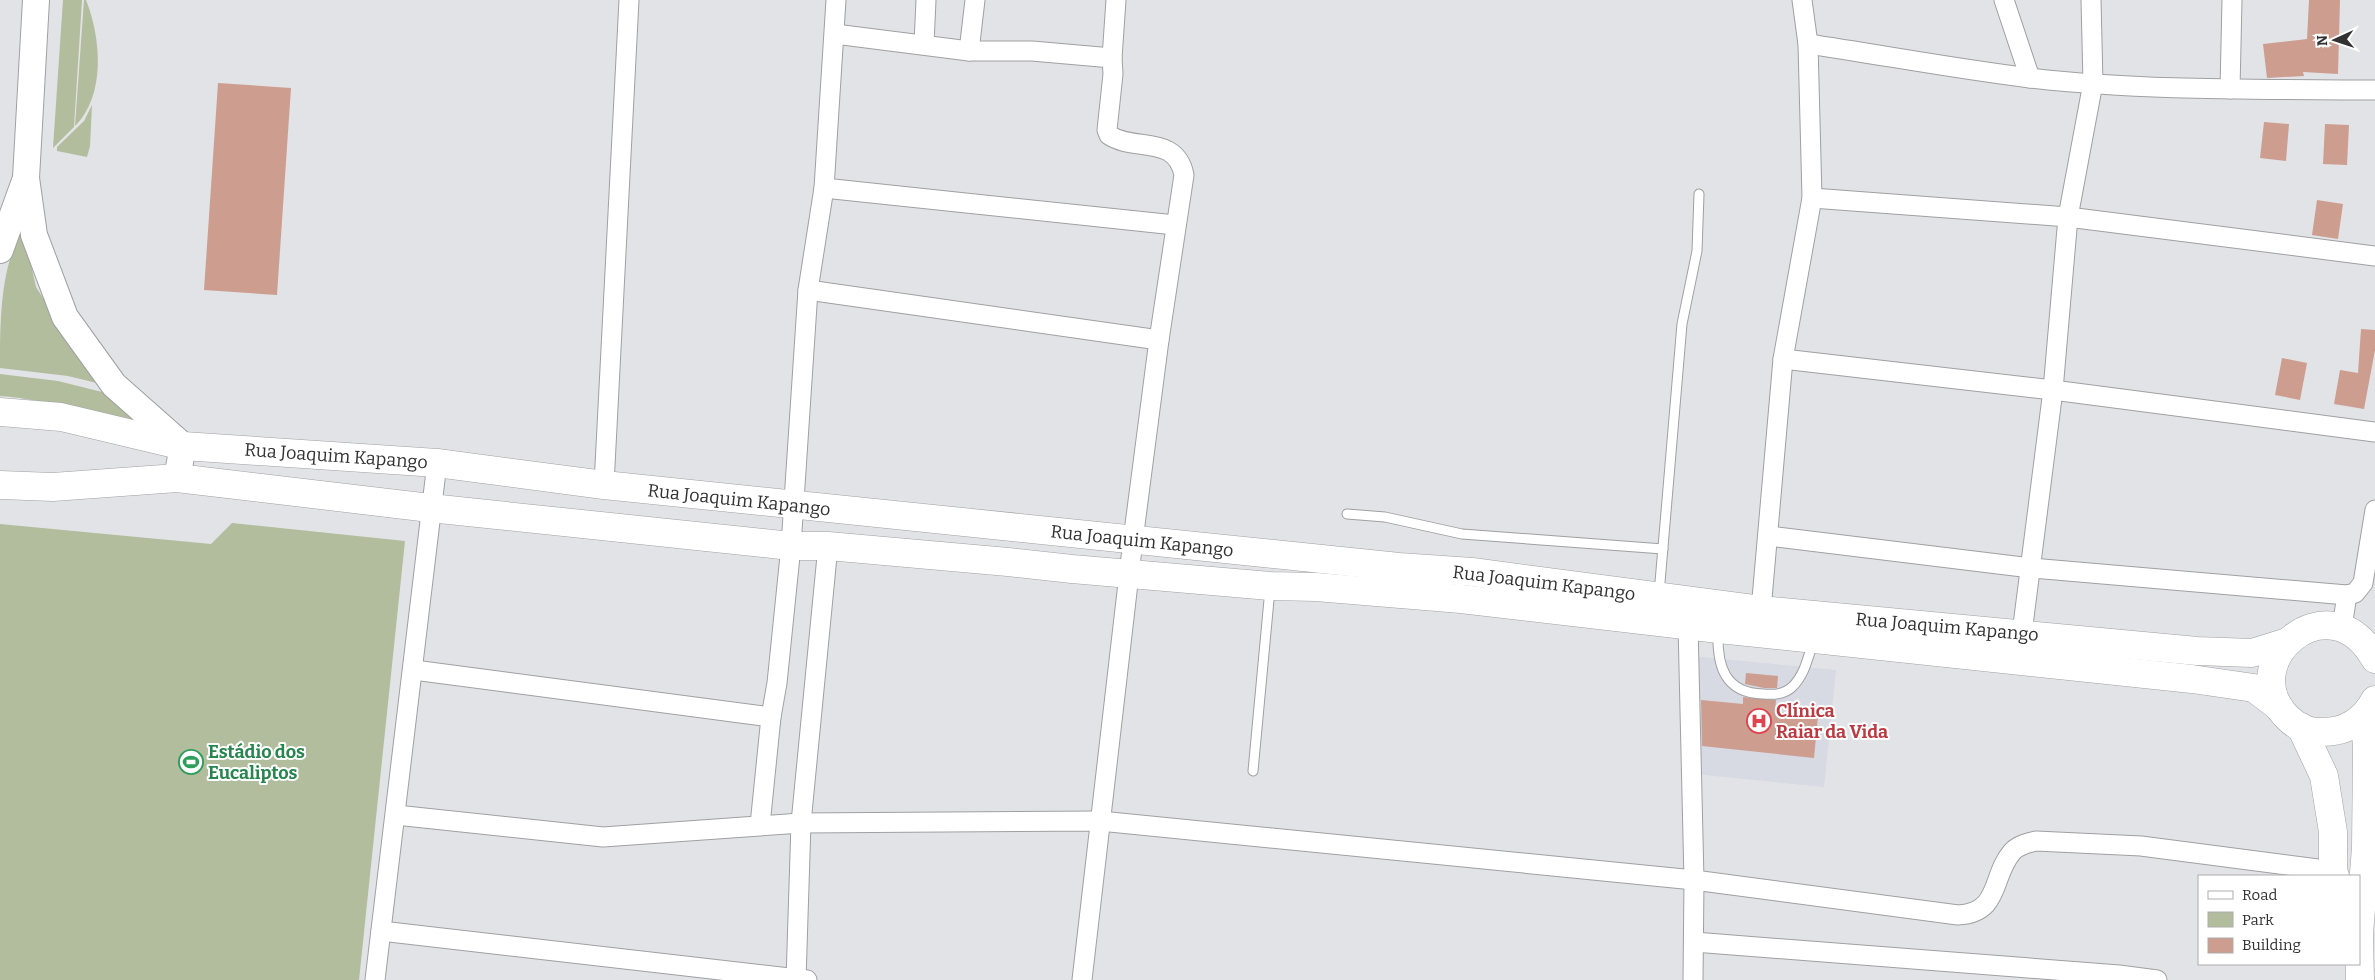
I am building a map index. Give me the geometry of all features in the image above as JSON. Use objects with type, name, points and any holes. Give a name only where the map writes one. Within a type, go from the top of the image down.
[{"type":"main road","name":"Rua Joaquim Kapango","points":[[0,412],[61,417],[183,446],[437,463],[604,485],[794,506],[1399,567],[1472,572],[1762,610],[2022,633],[2196,651],[2252,653],[2284,643],[2296,633],[2311,627],[2327,625],[2342,627]]},
{"type":"main road","name":"Rua Joaquim Kapango","points":[[0,485],[53,487],[177,478],[430,508],[791,546],[828,546],[1270,586],[1316,587],[1461,599],[1718,630],[2192,679],[2254,688],[2279,707],[2292,722],[2300,727]]},
{"type":"main road","points":[[2342,627],[2356,635],[2368,646],[2375,659]]},
{"type":"main road","points":[[2279,707],[2272,685],[2274,663],[2284,643]]},
{"type":"main road","points":[[2300,727],[2317,733],[2335,732],[2351,726],[2370,708]]},
{"type":"main road","points":[[2360,922],[2366,848],[2367,749],[2370,708]]},
{"type":"main road","points":[[2300,727],[2324,776],[2333,832],[2334,873]]},
{"type":"main road","points":[[2360,965],[2360,980]]},
{"type":"street","points":[[36,0],[26,178],[34,234],[65,316],[114,385],[183,446],[177,478]]},
{"type":"street","points":[[604,485],[629,0]]},
{"type":"street","points":[[760,825],[791,546],[808,290],[824,188],[836,0]]},
{"type":"street","points":[[924,44],[926,0]]},
{"type":"street","points":[[969,51],[975,0]]},
{"type":"street","points":[[1082,980],[1131,574],[1133,540],[1175,225],[1184,175],[1182,165],[1176,156],[1155,146],[1118,140],[1108,135],[1116,0]]},
{"type":"street","points":[[1762,610],[1783,359],[1812,198],[1808,44],[1802,0]]},
{"type":"street","points":[[2004,0],[2030,78]]},
{"type":"street","points":[[2022,633],[2053,390],[2068,218],[2093,83],[2091,0]]},
{"type":"street","points":[[2230,89],[2232,0]]},
{"type":"street","points":[[835,34],[969,51],[1032,51],[1112,58]]},
{"type":"street","points":[[1808,44],[2030,78],[2093,83],[2230,89],[2375,90]]},
{"type":"street","points":[[0,250],[7,211],[26,178]]},
{"type":"street","points":[[824,188],[1175,225]]},
{"type":"street","points":[[1812,198],[2068,218],[2375,256]]},
{"type":"street","points":[[808,290],[1159,340]]},
{"type":"street","points":[[1783,359],[2053,390],[2375,432]]},
{"type":"street","points":[[375,980],[414,670],[430,508],[437,463]]},
{"type":"street","points":[[1769,536],[2030,568],[2348,595],[2355,593],[2363,583],[2375,510]]},
{"type":"street","points":[[381,932],[800,980],[801,823],[828,546]]},
{"type":"street","points":[[2342,627],[2348,595]]},
{"type":"street","points":[[1688,625],[1694,880],[1693,980]]},
{"type":"street","points":[[414,670],[771,717]]},
{"type":"street","points":[[396,815],[603,836],[801,823],[1100,821],[1694,880],[1958,915],[1976,913],[1985,904],[1998,884],[2005,862],[2013,851],[2023,844],[2036,841],[2141,846],[2334,873]]},
{"type":"street","points":[[1694,942],[2157,980]]},
{"type":"lane","points":[[1659,597],[1682,324],[1697,251],[1699,194]]},
{"type":"lane","points":[[1347,514],[1384,517],[1421,526],[1480,536],[1663,549]]},
{"type":"lane","points":[[1253,771],[1270,586]]},
{"type":"lane","points":[[1718,630],[1718,651],[1726,676],[1737,687],[1760,694],[1778,694],[1791,688],[1806,664],[1813,640]]},
{"type":"shaded area","name":"Clínica Raiar da Vida","points":[[1691,656],[1836,670],[1824,787],[1684,773]]},
{"type":"green space","points":[[63,0],[82,0],[74,127],[53,148]]},
{"type":"green space","points":[[84,0],[86,0],[95,31],[98,66],[92,99],[85,113],[75,126]]},
{"type":"green space","points":[[92,105],[90,146],[87,157],[57,151],[57,147],[84,121]]},
{"type":"green space","points":[[23,229],[36,287],[82,359],[105,385],[68,376],[0,368],[1,314],[6,277],[15,244]]},
{"type":"green space","points":[[0,374],[58,381],[110,394],[143,423],[125,421],[36,401],[0,396]]},
{"type":"green space","name":"Estádio dos Eucaliptos","points":[[232,523],[405,541],[359,980],[0,980],[0,524],[211,544]]},
{"type":"building","points":[[2309,0],[2340,0],[2338,74],[2303,72],[2304,76],[2267,78],[2263,44],[2307,39]]},
{"type":"building","points":[[218,83],[291,88],[277,295],[204,290]]},
{"type":"building","points":[[2264,122],[2289,124],[2286,161],[2260,158]]},
{"type":"building","points":[[2325,124],[2349,125],[2347,165],[2323,164]]},
{"type":"building","points":[[2317,200],[2343,204],[2338,239],[2312,235]]},
{"type":"building","points":[[2361,329],[2375,330],[2375,350],[2364,409],[2334,404],[2340,370],[2358,373]]},
{"type":"building","points":[[2282,358],[2307,363],[2300,400],[2275,395]]},
{"type":"building","points":[[1746,673],[1778,676],[1777,688],[1764,688],[1745,684]]},
{"type":"building","points":[[1743,697],[1776,700],[1775,712],[1818,716],[1814,758],[1702,746],[1701,700],[1743,704]]},
{"type":"place","name":"Clínica Raiar da Vida","points":[[1759,721]]},
{"type":"place","name":"Estádio dos Eucaliptos","points":[[191,762]]}]
